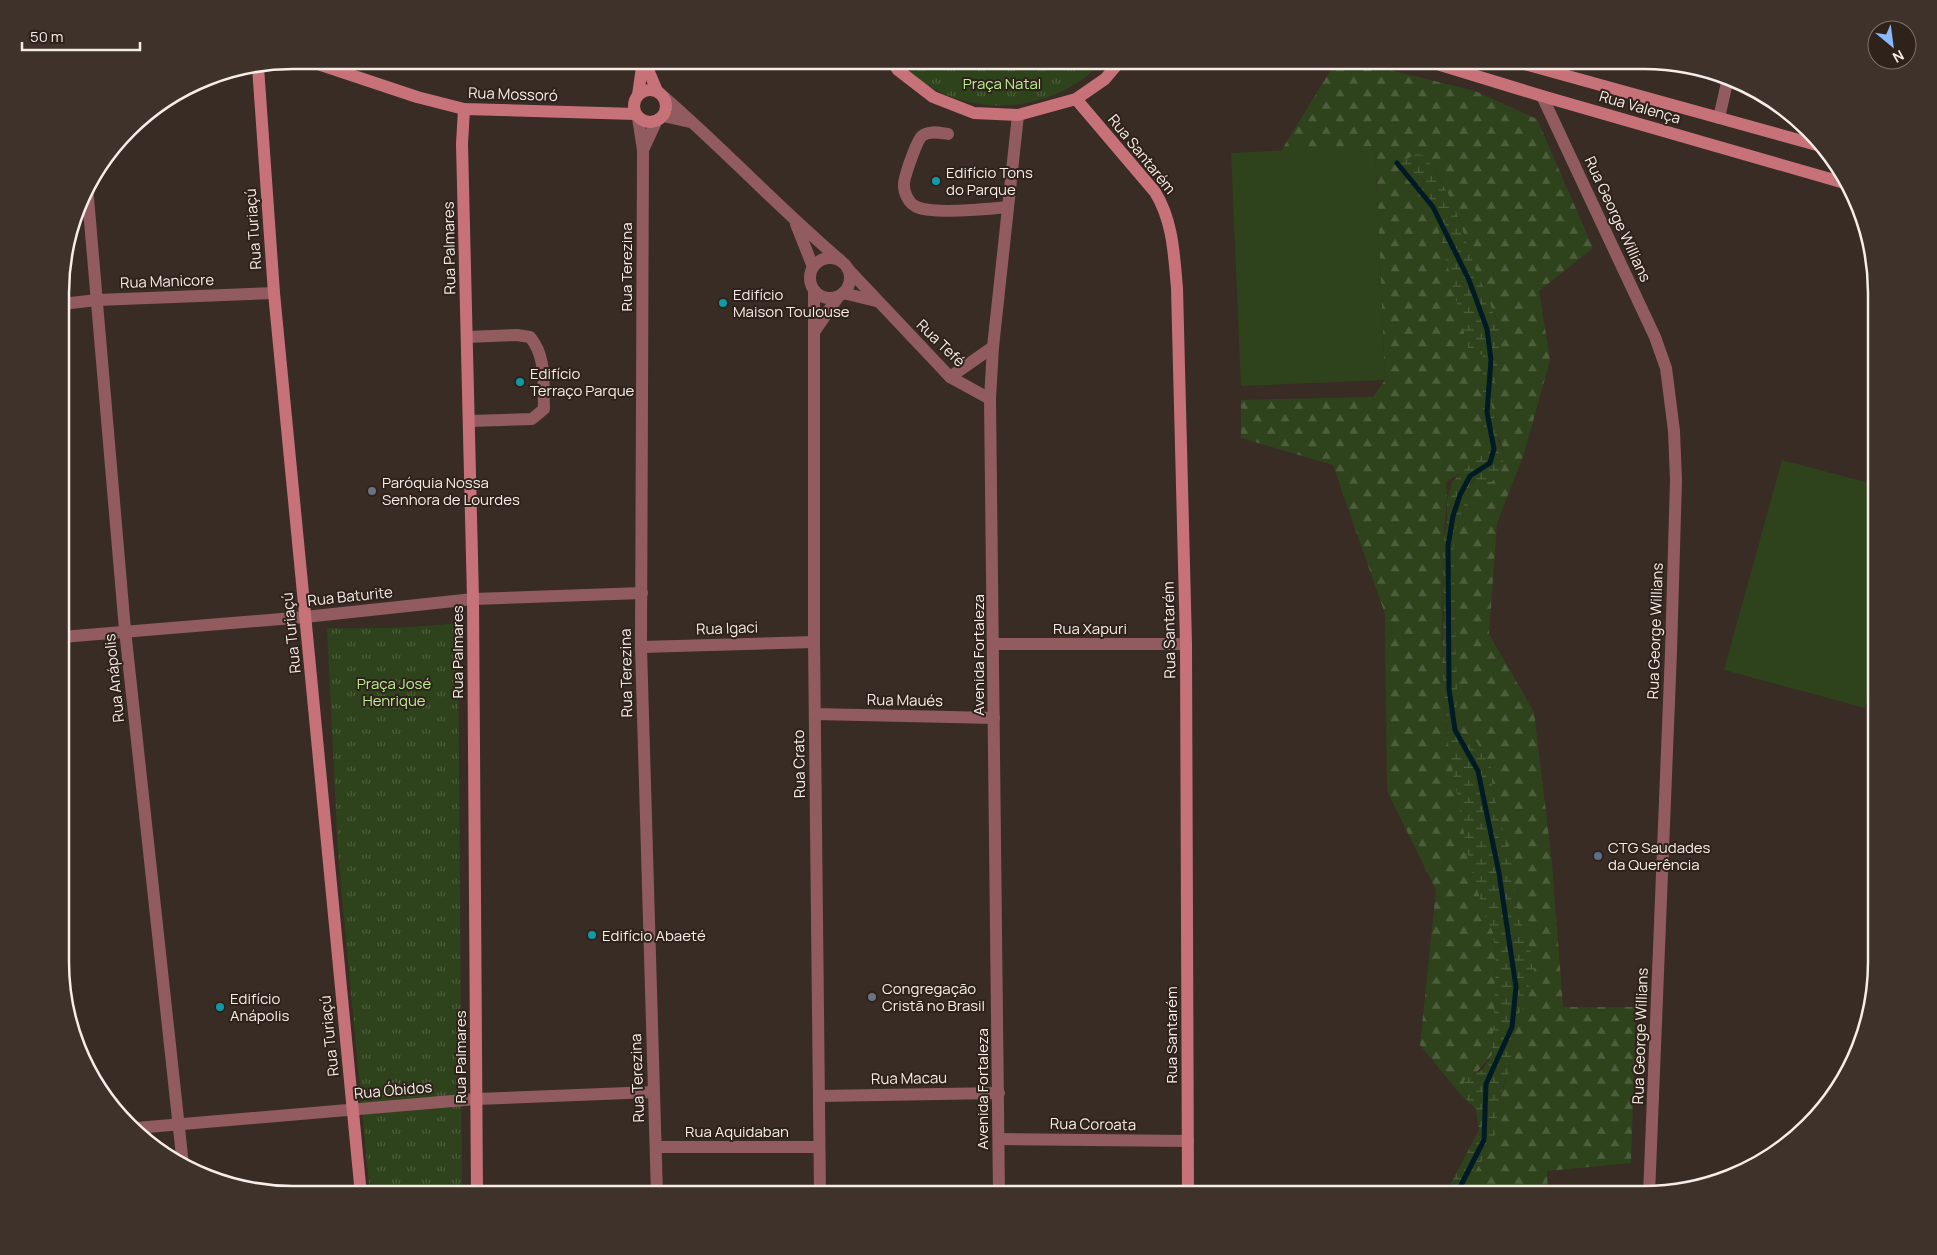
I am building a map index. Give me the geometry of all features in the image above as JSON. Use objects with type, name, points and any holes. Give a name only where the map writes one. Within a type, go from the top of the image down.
[{"type":"street","name":"Rua Mossoró","points":[[333,69],[417,97],[464,109],[637,116]]},
{"type":"street","points":[[642,69],[638,95],[634,104],[637,116],[646,122],[660,119],[693,122]]},
{"type":"street","points":[[648,69],[666,107],[660,119]]},
{"type":"street","points":[[897,69],[933,97],[974,113],[1018,115],[1076,98],[1104,79],[1113,69]]},
{"type":"street","name":"Rua Valença","points":[[1454,69],[1838,181]]},
{"type":"street","name":"Rua Valença","points":[[1542,69],[1812,144]]},
{"type":"street","name":"Rua Turiaçú","points":[[258,72],[274,293],[360,1186]]},
{"type":"street","points":[[1719,118],[1727,85]]},
{"type":"street","points":[[638,95],[647,90],[660,94]]},
{"type":"street","name":"Rua Tefé","points":[[660,94],[693,122],[795,222],[844,265],[876,301],[950,377],[990,399]]},
{"type":"street","name":"Rua George Willians","points":[[1542,96],[1655,338],[1666,368],[1674,431],[1676,480],[1671,652],[1649,1186]]},
{"type":"street","name":"Rua Santarém","points":[[1076,98],[1156,192],[1165,208],[1173,245],[1177,288],[1186,644],[1188,1186]]},
{"type":"street","name":"Rua Palmares","points":[[464,109],[462,144],[474,599],[478,1186]]},
{"type":"street","name":"Avenida Fortaleza","points":[[999,1186],[994,718],[995,644],[990,399],[1018,115]]},
{"type":"street","name":"Rua Terezina","points":[[637,116],[643,150],[641,647],[656,1186]]},
{"type":"street","name":"Rua Terezina","points":[[643,150],[660,119]]},
{"type":"street","points":[[948,134],[932,132],[923,135],[918,141],[904,186],[908,200],[915,206],[934,209],[1008,208]]},
{"type":"street","name":"Rua Anápolis","points":[[88,201],[125,630],[182,1157]]},
{"type":"street","name":"Rua Tefé","points":[[795,222],[813,267]]},
{"type":"street","points":[[814,332],[840,295],[850,281],[844,265],[828,258],[817,262],[813,267],[810,279],[814,290],[824,297],[840,295],[876,301]]},
{"type":"street","name":"Rua Crato","points":[[814,290],[814,642],[820,1186]]},
{"type":"street","name":"Rua Manicore","points":[[69,303],[97,300],[274,293]]},
{"type":"street","points":[[467,337],[517,335],[530,338],[537,345],[541,358],[544,409],[532,419],[470,421]]},
{"type":"street","points":[[950,377],[994,347]]},
{"type":"street","name":"Rua Baturite","points":[[69,636],[125,630],[305,617],[474,599],[642,593]]},
{"type":"street","name":"Rua Igaci","points":[[641,647],[814,642]]},
{"type":"street","name":"Rua Xapuri","points":[[995,644],[1186,644]]},
{"type":"street","name":"Rua Maués","points":[[815,714],[994,718]]},
{"type":"street","name":"Rua Óbidos","points":[[141,1128],[180,1126],[476,1099],[653,1092]]},
{"type":"street","name":"Rua Macau","points":[[819,1096],[999,1093]]},
{"type":"street","name":"Rua Coroata","points":[[998,1139],[1188,1141]]},
{"type":"street","name":"Rua Aquidaban","points":[[656,1147],[819,1147]]},
{"type":"green space","name":"Praça Natal","points":[[909,69],[1094,69],[1082,79],[1057,94],[1030,102],[1001,105],[973,103],[946,94],[921,80]]},
{"type":"green space","points":[[1331,69],[1386,69],[1475,91],[1537,119],[1593,248],[1539,291],[1550,360],[1524,454],[1497,523],[1489,634],[1534,712],[1552,863],[1563,1007],[1636,1007],[1631,1163],[1547,1171],[1548,1186],[1465,1186],[1487,1153],[1496,1129],[1498,1105],[1508,1074],[1515,1062],[1512,1027],[1523,1006],[1535,966],[1516,905],[1510,861],[1492,786],[1491,768],[1476,741],[1455,730],[1450,534],[1468,507],[1467,490],[1475,479],[1491,482],[1500,474],[1505,455],[1488,405],[1504,327],[1485,299],[1452,202],[1425,155],[1417,154],[1398,163],[1435,211],[1469,352],[1483,354],[1483,421],[1488,446],[1462,472],[1446,482],[1447,500],[1443,543],[1442,662],[1449,750],[1465,836],[1485,917],[1493,932],[1496,964],[1492,1055],[1477,1072],[1465,1079],[1461,1095],[1420,1045],[1436,890],[1387,791],[1385,614],[1333,465],[1241,438],[1241,400],[1373,397],[1385,380],[1375,147],[1281,151]]},
{"type":"green space","points":[[1375,146],[1385,380],[1241,386],[1231,153]]},
{"type":"green space","points":[[1417,154],[1425,155],[1453,202],[1478,277],[1488,295],[1494,316],[1504,327],[1491,403],[1499,443],[1505,455],[1500,474],[1491,482],[1474,479],[1467,490],[1468,507],[1453,533],[1457,695],[1455,730],[1476,741],[1491,768],[1492,786],[1512,866],[1516,905],[1535,966],[1523,1006],[1512,1027],[1515,1062],[1506,1078],[1498,1105],[1496,1132],[1487,1153],[1466,1186],[1450,1186],[1479,1130],[1476,1109],[1461,1095],[1465,1079],[1482,1070],[1492,1055],[1496,964],[1493,932],[1485,917],[1469,860],[1449,750],[1442,662],[1444,617],[1443,543],[1447,522],[1447,500],[1452,482],[1488,446],[1483,421],[1483,355],[1469,352],[1433,207],[1397,163]]},
{"type":"green space","points":[[1782,460],[1868,483],[1868,697],[1865,708],[1724,670]]},
{"type":"green space","name":"Praça José Henrique","points":[[458,623],[462,1186],[369,1186],[338,853],[327,628],[425,626]]},
{"type":"waterway","points":[[1397,163],[1433,207],[1469,280],[1487,329],[1491,360],[1487,412],[1494,449],[1490,463],[1470,476],[1460,495],[1453,516],[1448,546],[1449,689],[1455,730],[1478,771],[1499,873],[1516,987],[1512,1027],[1486,1084],[1484,1140],[1461,1186]]},
{"type":"place","name":"Edifício Tons do Parque","points":[[936,181]]},
{"type":"place","name":"Edifício Maison Toulouse","points":[[723,303]]},
{"type":"place","name":"Edifício Terraço Parque","points":[[520,382]]},
{"type":"place","name":"Paróquia Nossa Senhora de Lourdes","points":[[372,491]]},
{"type":"place","name":"CTG Saudades da Querência","points":[[1598,856]]},
{"type":"place","name":"Edifício Abaeté","points":[[592,935]]},
{"type":"place","name":"Congregação Cristã no Brasil","points":[[872,997]]},
{"type":"place","name":"Edifício Anápolis","points":[[220,1007]]}]
